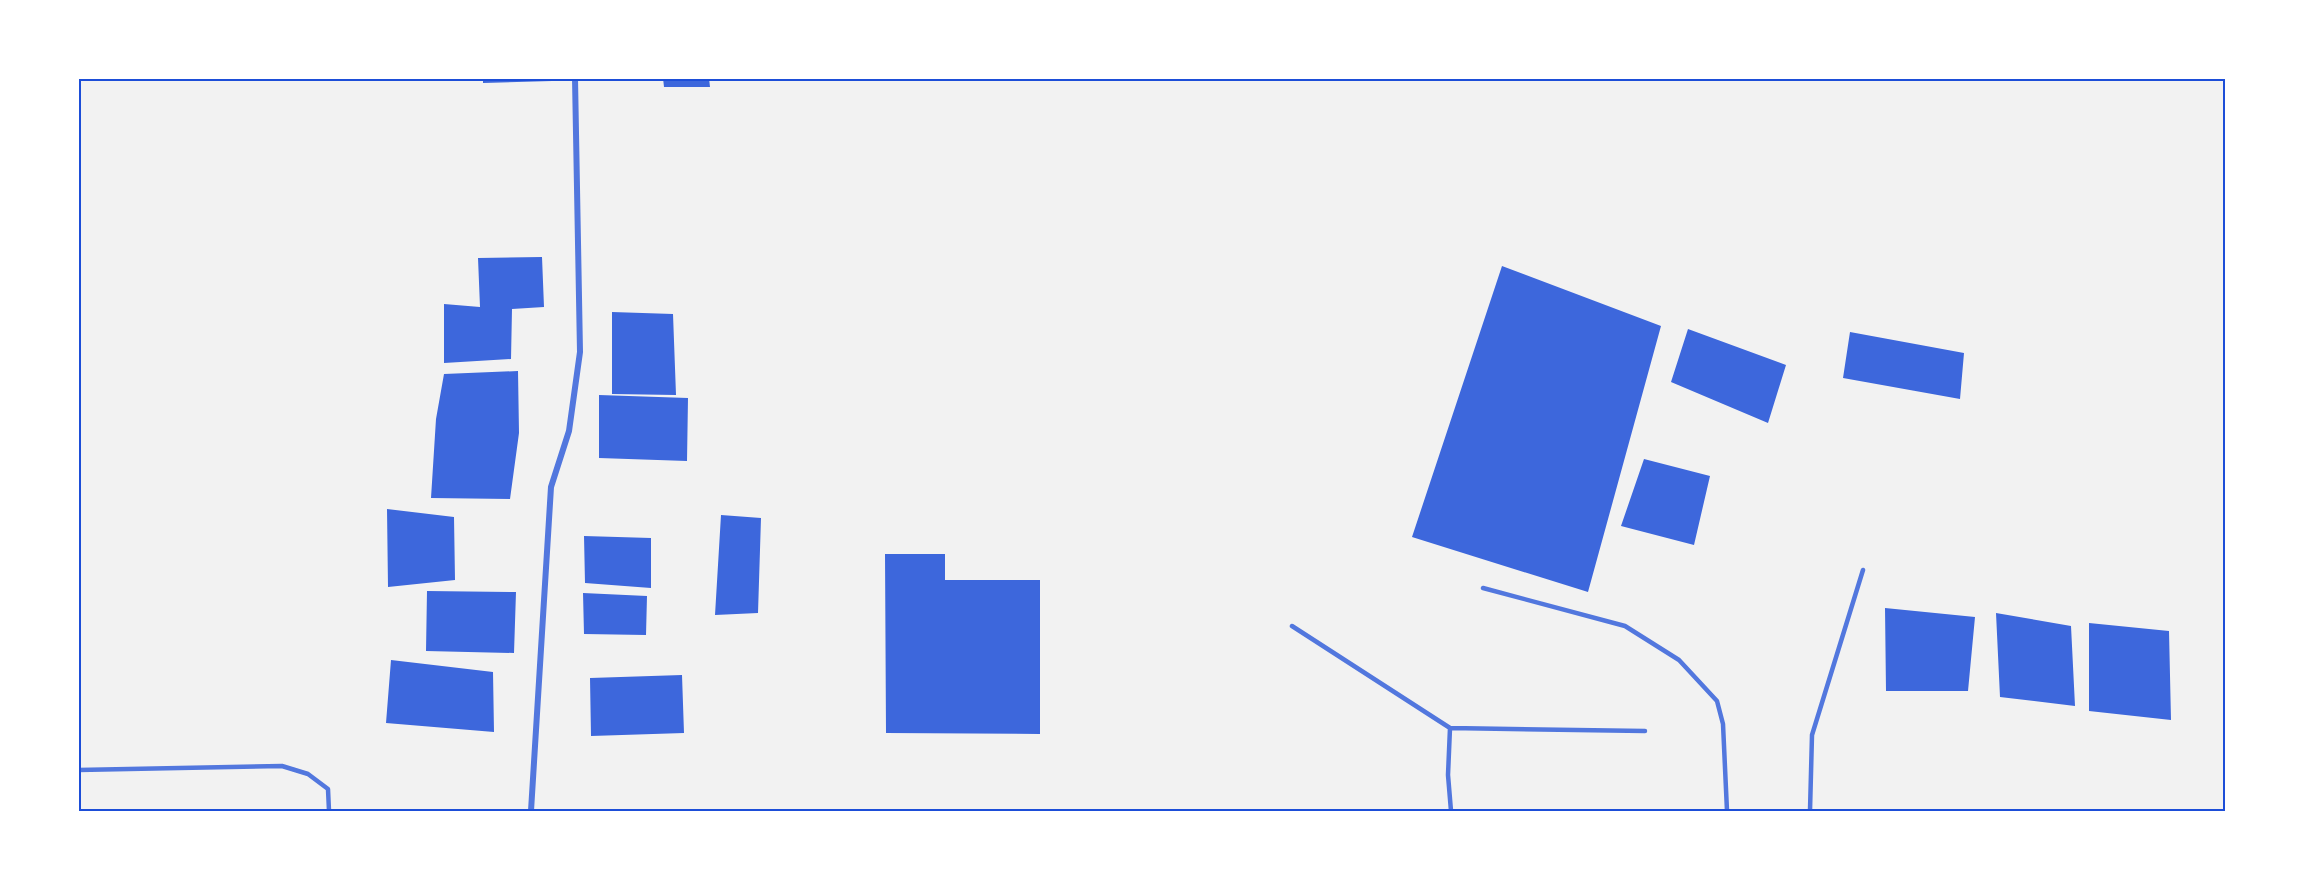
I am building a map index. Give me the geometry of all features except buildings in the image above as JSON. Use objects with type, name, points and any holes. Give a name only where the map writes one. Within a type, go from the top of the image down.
[{"type":"street","points":[[531,811],[551,487],[569,431],[580,352],[575,78]]},
{"type":"lane","points":[[1810,811],[1812,735],[1863,570]]},
{"type":"lane","points":[[1483,588],[1625,626],[1679,660],[1717,701],[1723,724],[1727,811]]},
{"type":"lane","points":[[1292,626],[1450,728],[1645,731]]},
{"type":"lane","points":[[1450,728],[1448,775],[1452,811]]},
{"type":"lane","points":[[78,770],[282,766],[308,774],[328,789],[329,811]]}]
